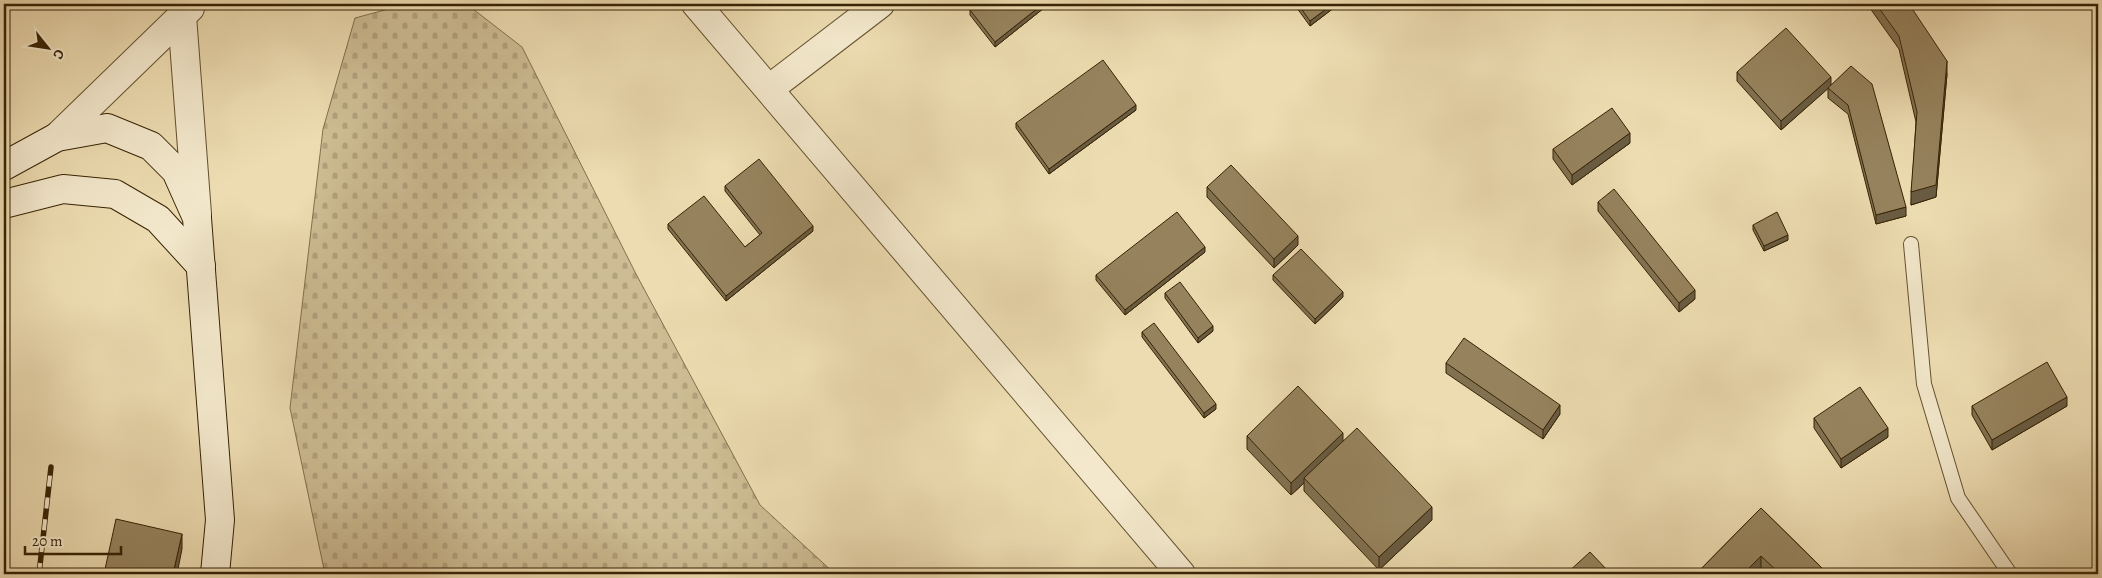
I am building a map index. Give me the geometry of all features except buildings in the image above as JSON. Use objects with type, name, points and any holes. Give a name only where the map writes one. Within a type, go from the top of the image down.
[{"type":"street","points":[[696,4],[1181,574]]},
{"type":"street","points":[[769,89],[880,4]]},
{"type":"street","points":[[4,166],[57,137],[186,8]]},
{"type":"street","points":[[186,8],[197,218],[220,520],[215,574]]},
{"type":"street","points":[[57,137],[107,128],[151,146],[176,171],[197,218]]},
{"type":"street","points":[[4,204],[63,190],[115,194],[158,219],[201,266]]},
{"type":"lane","points":[[1911,244],[1924,384],[1958,498],[2010,574]]},
{"type":"green space","points":[[407,4],[433,4],[473,9],[522,47],[636,274],[760,505],[835,574],[325,574],[290,408],[323,129],[355,18]]},
{"type":"railway","points":[[39,574],[51,467]]}]
